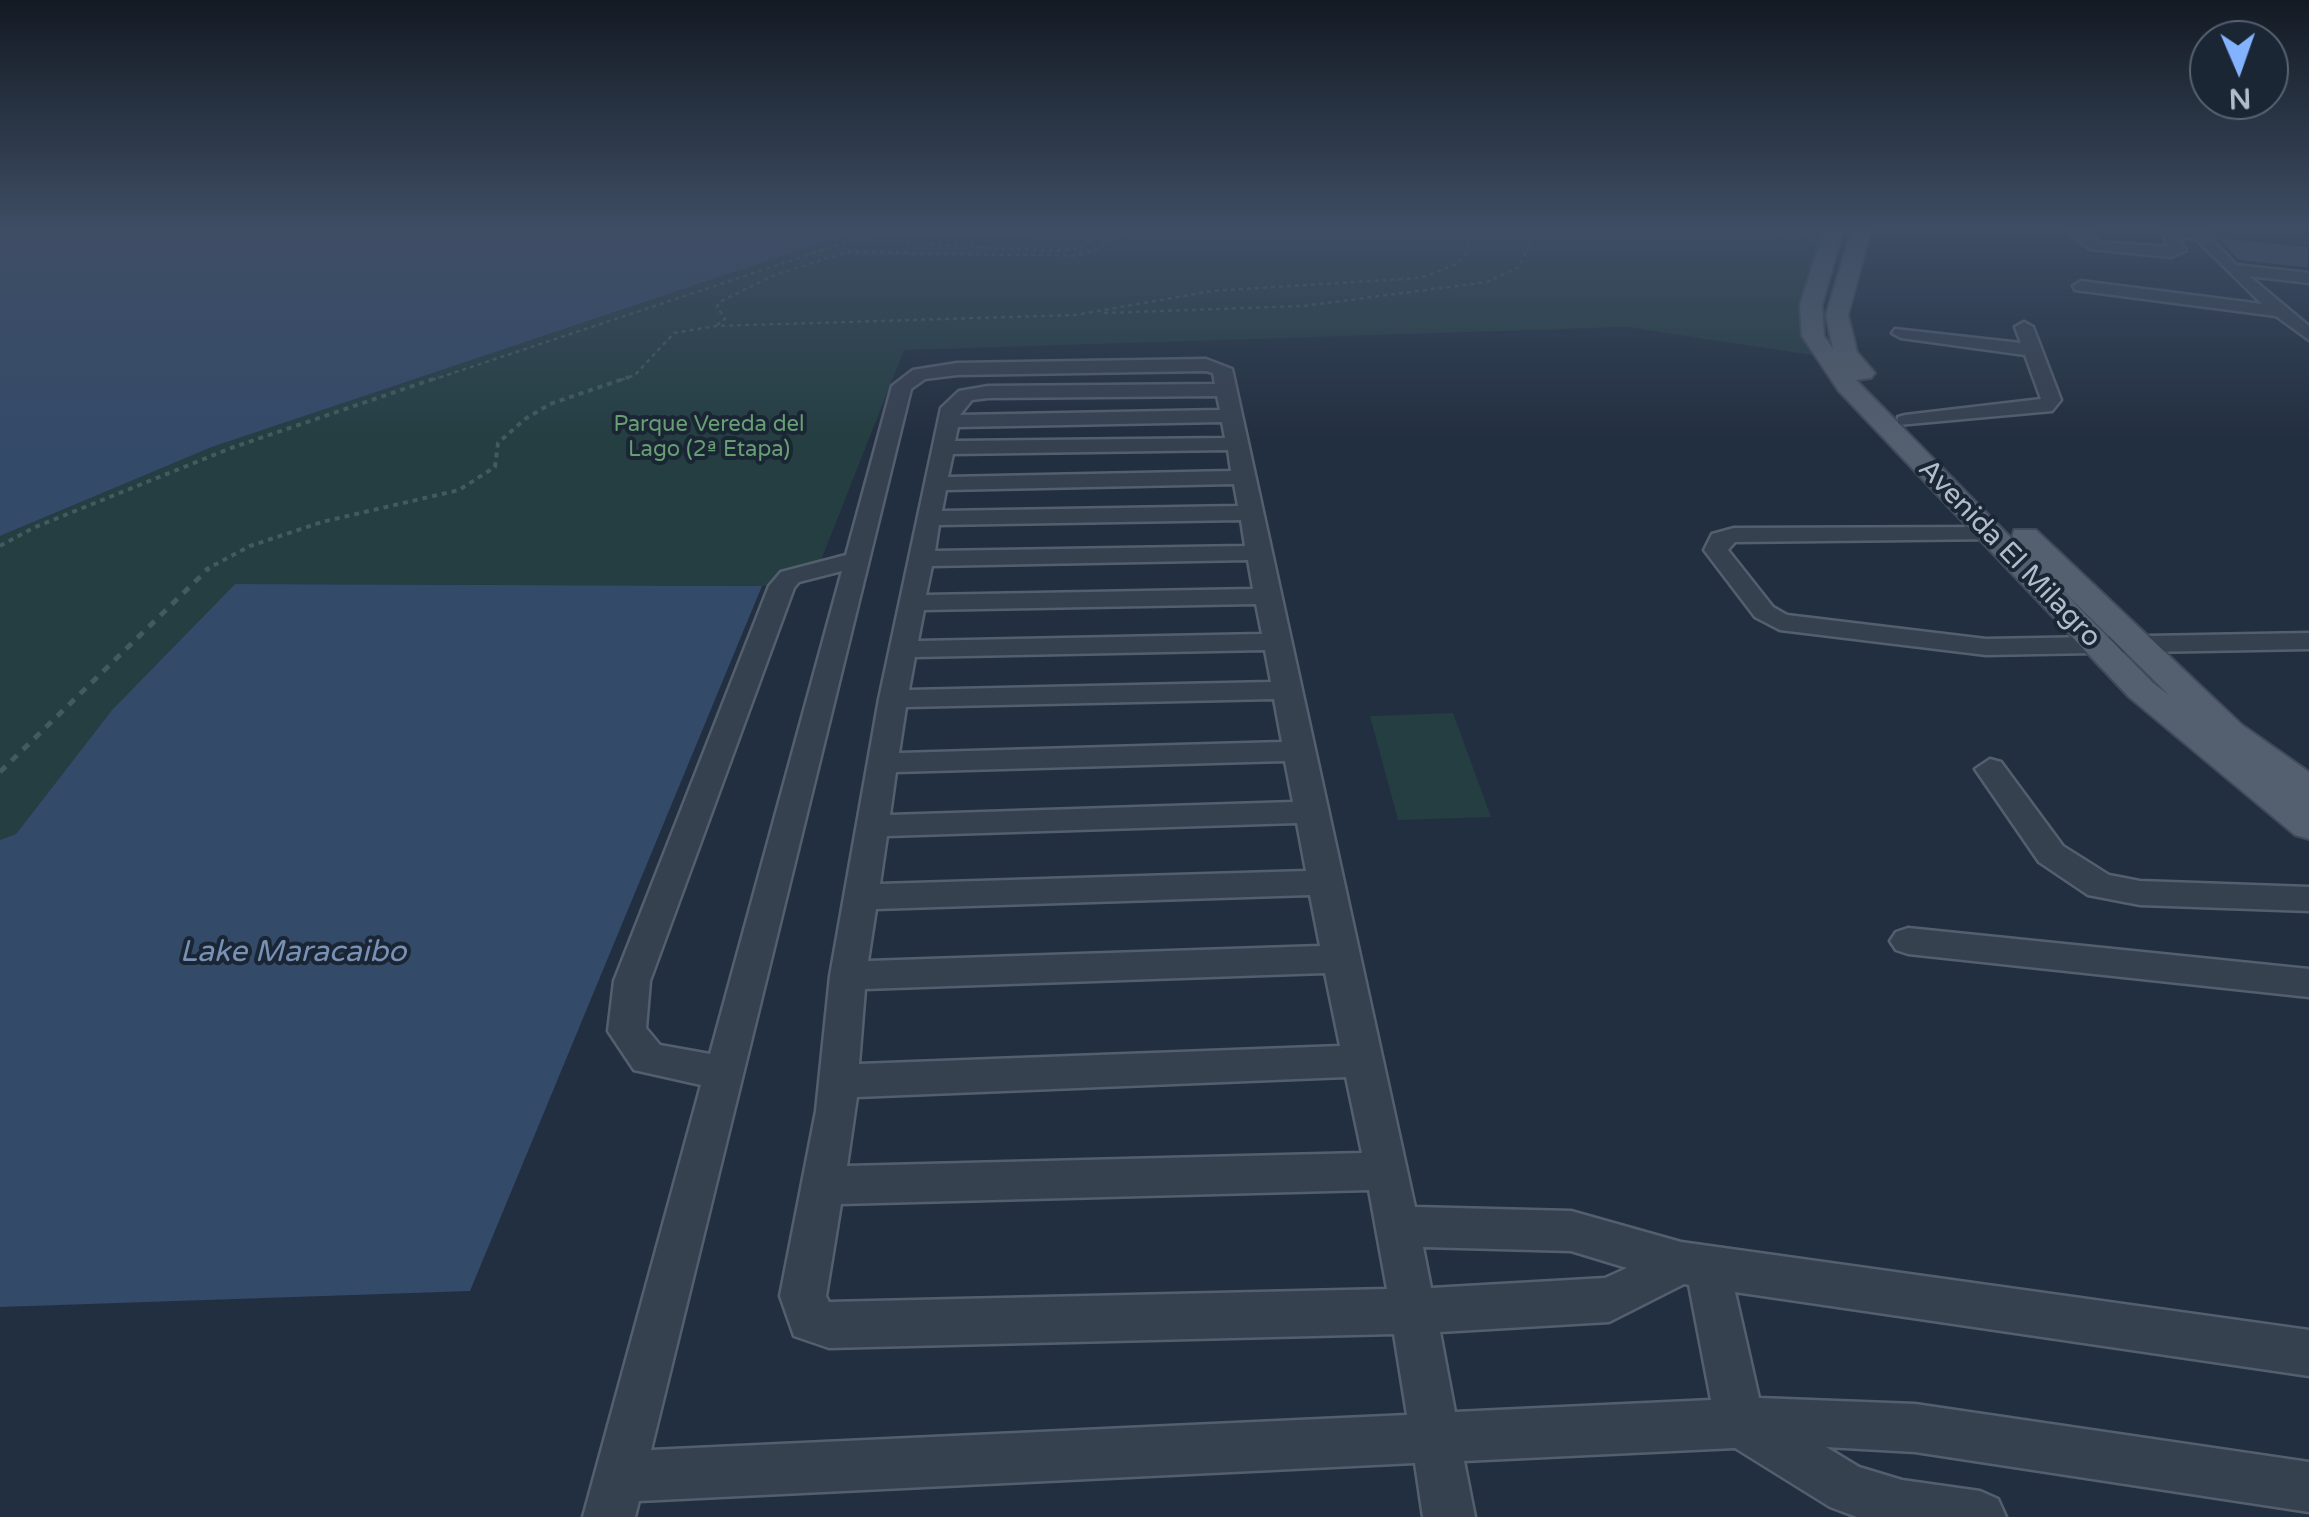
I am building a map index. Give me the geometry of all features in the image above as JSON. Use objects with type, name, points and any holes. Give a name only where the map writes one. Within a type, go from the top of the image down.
[{"type":"main road","name":"Avenida El Milagro","points":[[1812,300],[1814,336],[1824,357],[1990,534],[2097,646],[2234,769],[2309,824]]},
{"type":"main road","name":"Avenida El Milagro","points":[[1841,300],[1837,315],[1846,353],[1905,422],[2229,733],[2309,792]]},
{"type":"street","points":[[2189,300],[2278,311]]},
{"type":"street","points":[[2265,300],[2309,335]]},
{"type":"street","points":[[1905,422],[2046,408],[2052,400],[2024,327]]},
{"type":"street","points":[[1901,333],[2033,350]]},
{"type":"street","points":[[1449,1517],[1437,1438],[1398,1226],[1340,959],[1222,370],[1206,365],[957,369],[908,380],[902,386],[856,560],[614,1497],[1437,1438],[1740,1423],[1914,1428],[2309,1487]]},
{"type":"street","points":[[1232,417],[988,392],[966,394],[951,408],[902,649],[848,976],[840,1081],[802,1296],[810,1320],[828,1325],[1412,1311],[1609,1300],[1694,1266]]},
{"type":"street","points":[[938,468],[1232,417]]},
{"type":"street","points":[[938,468],[1244,478]]},
{"type":"street","points":[[938,468],[1251,513]]},
{"type":"street","points":[[1990,534],[1734,535],[1720,539],[1716,550],[1764,612],[1780,622],[1986,646],[2309,640]]},
{"type":"street","points":[[920,559],[1259,553]]},
{"type":"street","points":[[724,1074],[648,1059],[627,1032],[632,982],[782,586],[790,577],[856,560]]},
{"type":"street","points":[[912,603],[1268,596]]},
{"type":"street","points":[[902,649],[1277,642]]},
{"type":"street","points":[[893,699],[1287,690]]},
{"type":"street","points":[[884,764],[1299,752]]},
{"type":"street","points":[[1990,769],[2050,854],[2100,886],[2140,893],[2309,899]]},
{"type":"street","points":[[873,826],[1312,812]]},
{"type":"street","points":[[862,897],[1326,882]]},
{"type":"street","points":[[1908,941],[2309,984]]},
{"type":"street","points":[[848,976],[1340,959]]},
{"type":"street","points":[[840,1081],[1362,1061]]},
{"type":"street","points":[[820,1186],[1384,1171]]},
{"type":"street","points":[[1398,1226],[1571,1231],[1694,1266],[2309,1353]]},
{"type":"street","points":[[1694,1266],[1740,1423],[1848,1489],[1902,1505],[1980,1517]]},
{"type":"path","points":[[0,546],[33,528],[231,448],[666,300]]},
{"type":"path","points":[[716,326],[725,319],[716,307],[724,300]]},
{"type":"path","points":[[1089,312],[1166,300]]},
{"type":"path","points":[[0,772],[206,569],[250,546],[322,522],[459,490],[495,467],[498,443],[525,419],[550,404],[636,375],[674,334],[716,326],[1303,306],[1351,300]]},
{"type":"green space","name":"Parque Vereda del Lago (2ª Etapa)","points":[[652,300],[1812,300],[1825,357],[1627,327],[904,350],[814,578],[762,586],[235,584],[112,710],[16,834],[0,840],[0,536],[212,447]]},
{"type":"green space","points":[[1453,713],[1491,817],[1398,820],[1370,716]]},
{"type":"water","points":[[0,300],[652,300],[212,447],[0,536]]},
{"type":"water","name":"Lake Maracaibo","points":[[235,584],[762,586],[470,1291],[0,1307],[0,840],[16,834],[112,710]]}]
